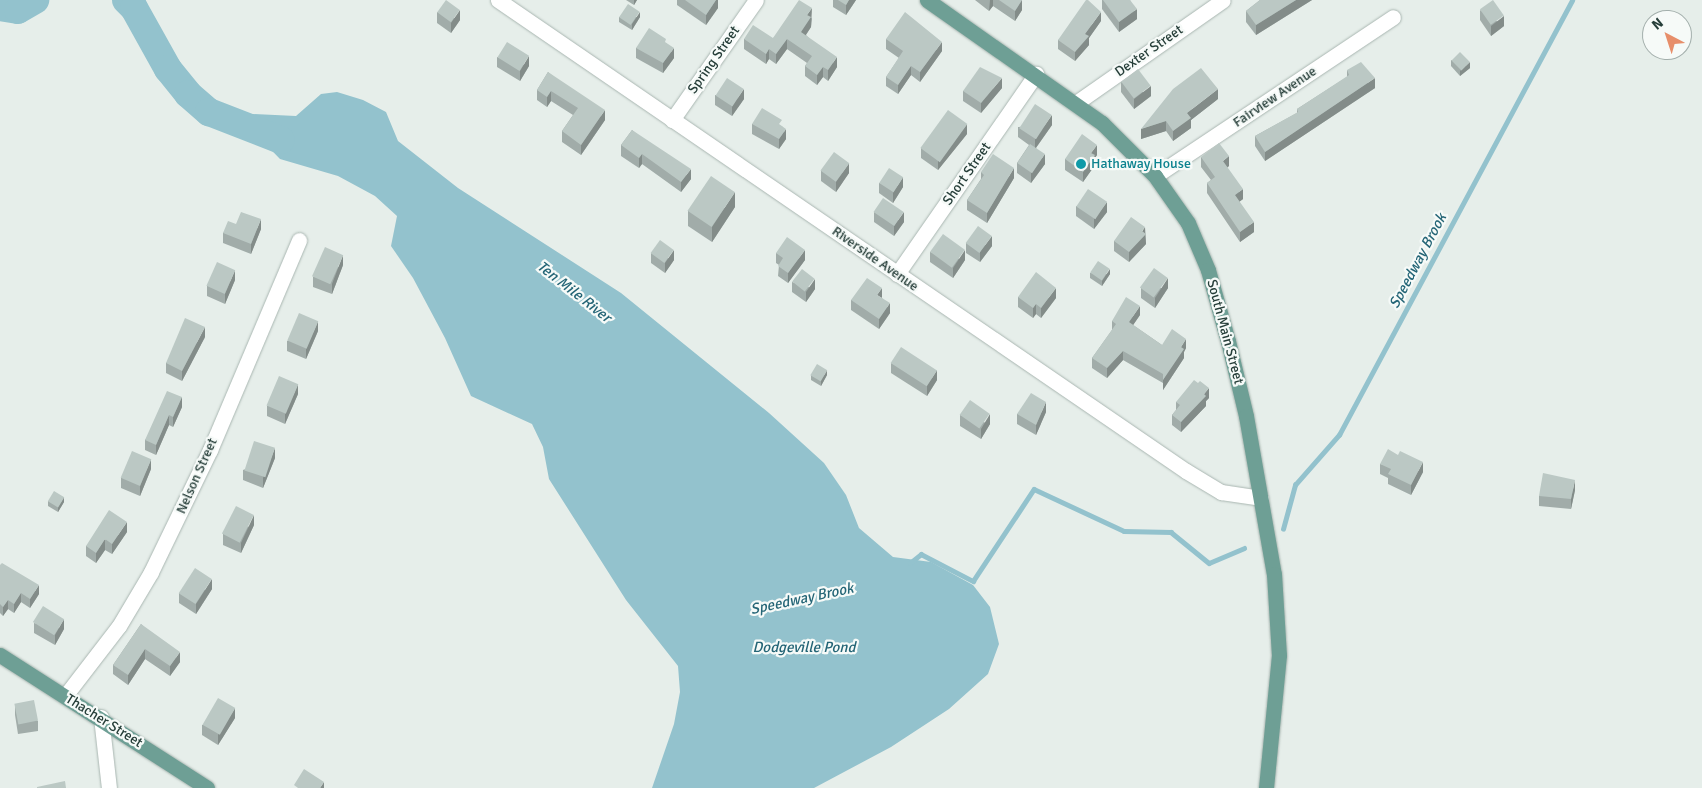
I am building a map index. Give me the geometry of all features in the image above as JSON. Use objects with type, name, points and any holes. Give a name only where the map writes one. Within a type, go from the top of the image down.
[{"type":"main road","name":"South Main Street","points":[[927,0],[1036,74],[1127,144],[1156,176],[1188,223],[1208,270],[1244,407],[1276,592],[1278,655],[1266,788]]},
{"type":"main road","name":"Thacher Street","points":[[0,655],[101,717],[207,788]]},
{"type":"street","name":"Riverside Avenue","points":[[498,0],[1186,471],[1221,492],[1261,498]]},
{"type":"street","name":"Spring Street","points":[[672,120],[756,0]]},
{"type":"street","name":"Dexter Street","points":[[1076,103],[1223,0]]},
{"type":"street","name":"Fairview Avenue","points":[[1156,176],[1393,17]]},
{"type":"street","name":"Short Street","points":[[897,274],[1036,74]]},
{"type":"street","name":"Nelson Street","points":[[64,696],[118,626],[151,572],[210,450],[299,240]]},
{"type":"street","points":[[101,717],[109,788]]},
{"type":"water","name":"Dodgeville Pond","points":[[337,92],[363,100],[386,112],[398,141],[458,188],[621,293],[769,413],[824,463],[846,495],[859,528],[893,557],[931,562],[973,585],[990,607],[999,644],[988,674],[949,709],[891,747],[814,788],[652,788],[674,724],[680,692],[678,666],[626,600],[549,479],[543,447],[532,424],[471,396],[445,338],[413,278],[391,246],[397,216],[375,196],[338,176],[280,159],[247,125],[252,114],[296,116],[321,94]]},
{"type":"building","points":[[446,0],[460,10],[451,22],[437,12]]},
{"type":"building","points":[[685,0],[716,0],[706,15]]},
{"type":"building","points":[[799,0],[812,8],[807,15],[811,17],[801,32],[837,57],[828,70],[823,67],[817,75],[805,66],[812,56],[787,39],[776,54],[769,49],[766,54],[744,39],[753,25],[773,38]]},
{"type":"building","points":[[838,0],[849,0],[846,5]]},
{"type":"building","points":[[999,0],[1022,0],[1015,11]]},
{"type":"building","points":[[1086,0],[1101,12],[1085,34],[1089,36],[1075,52],[1058,40]]},
{"type":"building","points":[[1103,0],[1130,0],[1137,9],[1119,22]]},
{"type":"building","points":[[1260,0],[1296,0],[1256,25],[1246,11]]},
{"type":"building","points":[[1493,0],[1504,16],[1491,25],[1480,9]]},
{"type":"building","points":[[628,4],[640,12],[631,25],[619,17]]},
{"type":"building","points":[[905,12],[942,42],[920,72],[911,66],[898,85],[886,77],[903,51],[886,39]]},
{"type":"building","points":[[649,28],[666,39],[665,42],[674,48],[663,63],[636,48]]},
{"type":"building","points":[[507,42],[529,56],[520,71],[497,57]]},
{"type":"building","points":[[1460,52],[1470,62],[1461,70],[1452,60]]},
{"type":"building","points":[[1361,62],[1375,78],[1265,152],[1255,136],[1298,112],[1297,109],[1349,75],[1347,70]]},
{"type":"building","points":[[980,67],[1002,78],[981,103],[963,91]]},
{"type":"building","points":[[1201,68],[1218,89],[1187,113],[1191,118],[1173,131],[1166,121],[1141,129],[1173,89]]},
{"type":"building","points":[[1138,69],[1151,86],[1134,98],[1121,82]]},
{"type":"building","points":[[548,72],[605,110],[581,145],[562,131],[578,108],[551,91],[547,97],[537,90]]},
{"type":"building","points":[[727,78],[744,89],[732,107],[716,96]]},
{"type":"building","points":[[1035,104],[1052,115],[1036,139],[1019,128]]},
{"type":"building","points":[[762,108],[782,120],[779,124],[786,129],[779,139],[752,124]]},
{"type":"building","points":[[948,110],[967,124],[940,162],[920,148]]},
{"type":"building","points":[[632,130],[691,169],[681,182],[642,154],[639,158],[621,145]]},
{"type":"building","points":[[1082,134],[1097,145],[1091,153],[1095,155],[1083,172],[1065,159]]},
{"type":"building","points":[[1219,143],[1229,156],[1223,161],[1243,189],[1235,195],[1254,222],[1240,232],[1207,183],[1215,177],[1201,157]]},
{"type":"building","points":[[1030,144],[1045,154],[1032,173],[1017,163]]},
{"type":"building","points":[[834,152],[849,163],[836,182],[820,171]]},
{"type":"building","points":[[993,154],[1014,168],[987,213],[967,200],[984,175],[981,172]]},
{"type":"building","points":[[889,168],[903,177],[893,192],[879,183]]},
{"type":"building","points":[[711,176],[735,192],[712,227],[688,211]]},
{"type":"building","points":[[1088,189],[1107,202],[1095,219],[1076,206]]},
{"type":"building","points":[[883,198],[904,212],[894,226],[873,212]]},
{"type":"building","points":[[241,212],[261,219],[251,244],[223,233],[228,221],[236,224]]},
{"type":"building","points":[[1131,217],[1145,227],[1142,231],[1146,234],[1129,252],[1114,241]]},
{"type":"building","points":[[978,226],[992,236],[979,253],[966,243]]},
{"type":"building","points":[[943,234],[965,250],[952,268],[930,252]]},
{"type":"building","points":[[787,237],[805,250],[788,273],[778,266],[783,258],[776,253]]},
{"type":"building","points":[[660,240],[674,250],[664,263],[651,253]]},
{"type":"building","points":[[325,247],[343,255],[330,284],[312,276]]},
{"type":"building","points":[[1098,261],[1110,269],[1102,280],[1090,273]]},
{"type":"building","points":[[217,262],[235,270],[225,294],[206,286]]},
{"type":"building","points":[[1154,268],[1168,278],[1154,297],[1140,287]]},
{"type":"building","points":[[802,269],[815,279],[805,291],[792,282]]},
{"type":"building","points":[[1036,272],[1056,288],[1041,308],[1036,304],[1033,308],[1018,297]]},
{"type":"building","points":[[867,278],[882,288],[877,295],[890,303],[879,319],[851,300]]},
{"type":"building","points":[[1126,297],[1140,306],[1129,322],[1162,345],[1172,329],[1186,339],[1181,347],[1184,349],[1163,380],[1163,374],[1123,351],[1107,368],[1092,358],[1116,324],[1112,321]]},
{"type":"building","points":[[299,313],[318,321],[307,349],[287,341]]},
{"type":"building","points":[[185,318],[205,327],[182,371],[166,363]]},
{"type":"building","points":[[901,347],[937,370],[927,386],[891,363]]},
{"type":"building","points":[[817,364],[827,370],[821,381],[810,375]]},
{"type":"building","points":[[279,376],[298,384],[286,414],[266,405]]},
{"type":"building","points":[[1194,380],[1198,383],[1200,381],[1209,388],[1204,394],[1206,396],[1181,422],[1172,415],[1180,405],[1176,402]]},
{"type":"building","points":[[167,391],[182,397],[173,417],[169,415],[156,445],[145,440]]},
{"type":"building","points":[[1031,393],[1046,402],[1036,425],[1017,414]]},
{"type":"building","points":[[970,400],[990,414],[979,429],[960,415]]},
{"type":"building","points":[[254,441],[275,448],[265,477],[244,470]]},
{"type":"building","points":[[1388,449],[1398,455],[1400,451],[1423,462],[1411,485],[1388,474],[1391,469],[1380,464]]},
{"type":"building","points":[[132,451],[151,459],[140,486],[121,478]]},
{"type":"building","points":[[1543,473],[1575,480],[1571,499],[1539,496]]},
{"type":"building","points":[[54,491],[64,497],[58,507],[48,501]]},
{"type":"building","points":[[236,506],[254,515],[240,543],[222,534]]},
{"type":"building","points":[[109,510],[127,522],[112,544],[105,539],[96,553],[86,546]]},
{"type":"building","points":[[2,563],[39,585],[30,599],[21,593],[14,604],[8,600],[3,607],[0,604],[0,565]]},
{"type":"building","points":[[195,568],[212,579],[195,604],[179,593]]},
{"type":"building","points":[[43,606],[64,619],[54,635],[33,622]]},
{"type":"building","points":[[141,624],[180,652],[170,666],[145,649],[128,675],[113,665]]},
{"type":"building","points":[[218,698],[235,708],[220,735],[202,725]]},
{"type":"building","points":[[34,700],[38,721],[18,724],[14,704]]},
{"type":"building","points":[[304,769],[324,782],[320,788],[298,788],[294,785]]},
{"type":"building","points":[[65,781],[66,788],[37,788],[37,787]]},
{"type":"waterway","name":"Ten Mile River","points":[[0,7],[18,10],[35,0]]},
{"type":"waterway","name":"Ten Mile River","points":[[126,0],[134,8],[168,69],[188,94],[209,112],[281,140]]},
{"type":"waterway","name":"Speedway Brook","points":[[1283,529],[1295,485],[1339,435],[1572,0]]},
{"type":"waterway","name":"Speedway Brook","points":[[910,563],[921,554],[973,581],[1034,489],[1124,531],[1171,532],[1209,563],[1244,548]]},
{"type":"place","name":"Hathaway House","points":[[1081,164]]}]
